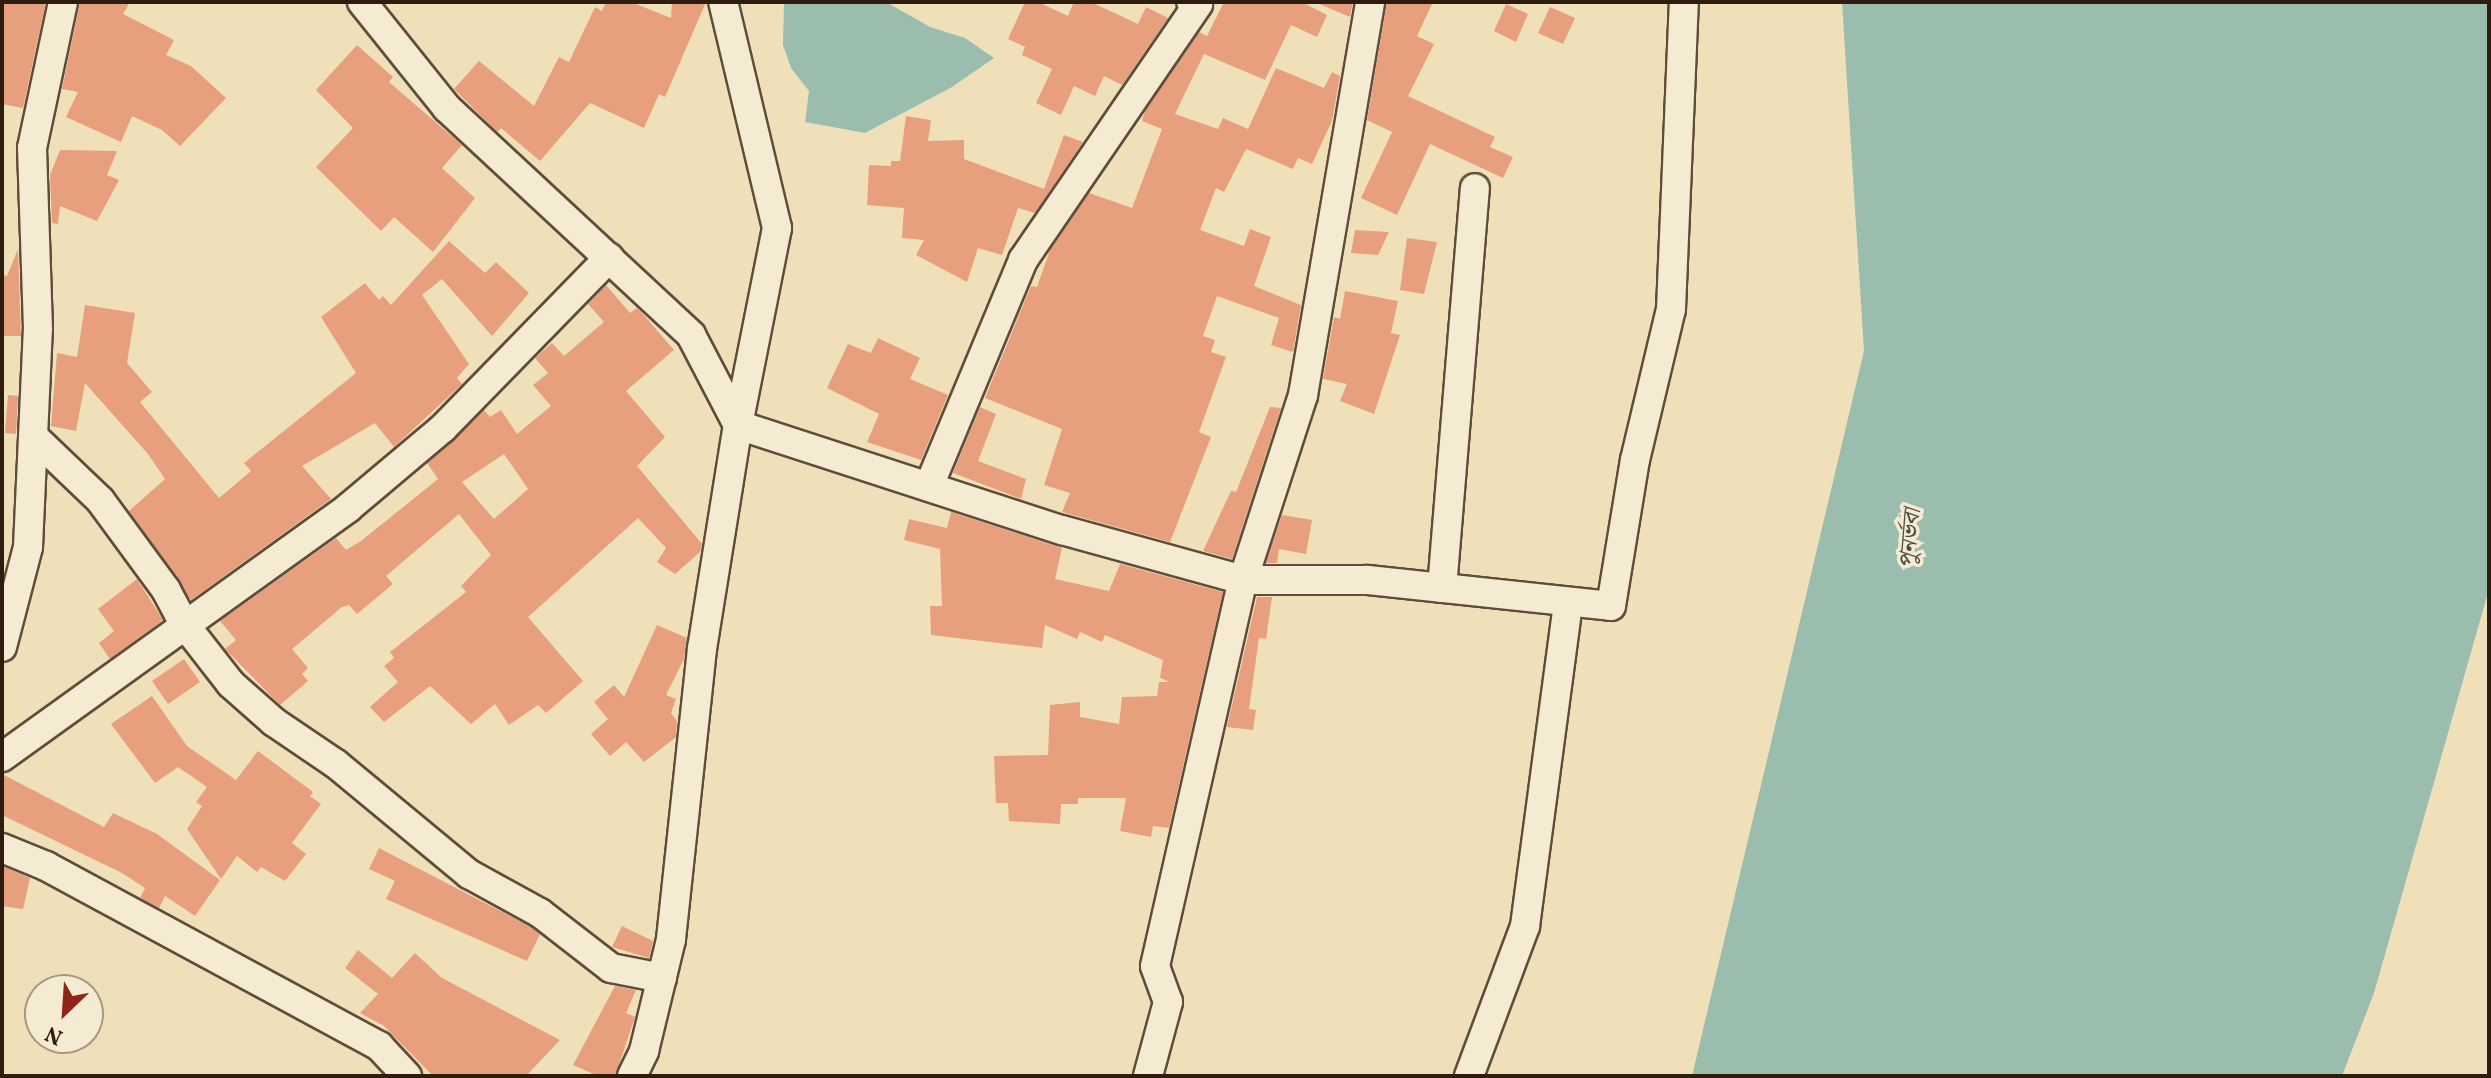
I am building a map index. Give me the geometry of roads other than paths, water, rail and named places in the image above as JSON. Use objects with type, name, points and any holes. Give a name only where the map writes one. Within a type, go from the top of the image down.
[{"type":"street","points":[[2,647],[28,547],[38,329],[32,148],[63,2]]},
{"type":"street","points":[[362,2],[447,108],[691,335],[738,425],[1243,580],[1368,580],[1611,606],[1635,460],[1671,309],[1674,142],[1684,2]]},
{"type":"street","points":[[632,1076],[644,1051],[662,978],[684,832],[702,649],[738,425],[777,228],[723,2]]},
{"type":"street","points":[[929,486],[1023,260],[1198,4],[1191,2]]},
{"type":"street","points":[[1148,1076],[1168,1002],[1155,966],[1243,580],[1303,395],[1370,2]]},
{"type":"street","points":[[1442,588],[1475,188]]},
{"type":"street","points":[[2,757],[348,508],[443,428],[609,258]]},
{"type":"street","points":[[33,436],[100,500],[166,590],[185,625],[207,647],[231,684],[274,722],[336,764],[469,874],[540,913],[611,968],[662,978]]},
{"type":"street","points":[[1469,1076],[1525,926],[1568,603]]},
{"type":"street","points":[[2,848],[46,866],[379,1046],[407,1076]]},
{"type":"water","points":[[784,2],[886,2],[930,27],[965,38],[994,58],[952,87],[865,133],[805,122],[809,91],[791,68],[783,45]]},
{"type":"water","name":"পুনর্ভবা","points":[[1842,2],[2489,2],[2489,589],[2374,993],[2342,1076],[1692,1076],[1864,351]]}]
